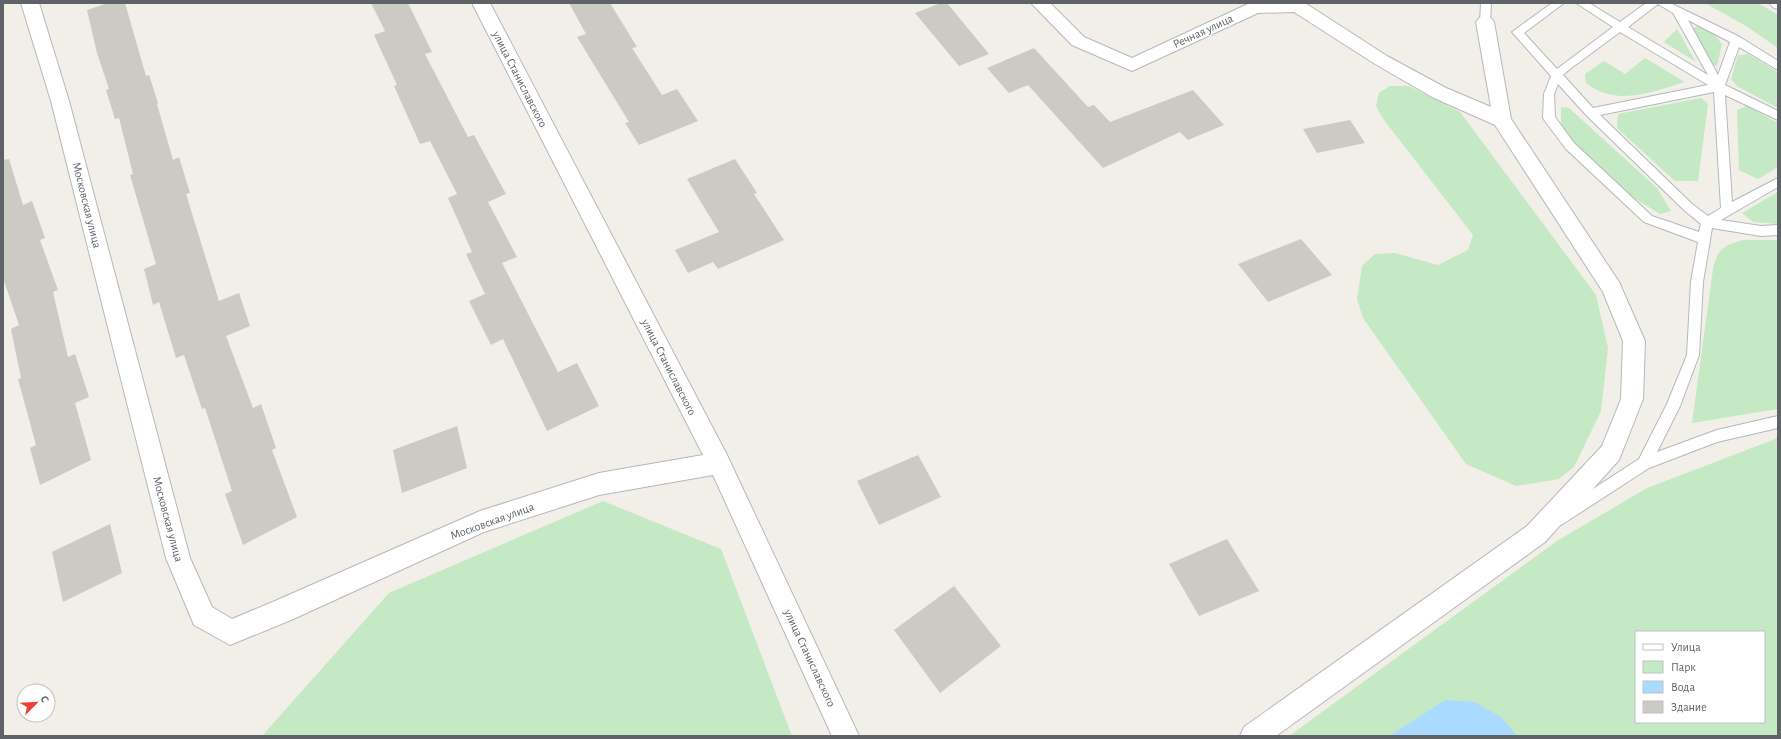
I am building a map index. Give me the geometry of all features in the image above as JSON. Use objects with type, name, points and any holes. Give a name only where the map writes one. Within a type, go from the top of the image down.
[{"type":"street","name":"Московская улица","points":[[30,3],[60,102],[178,558],[203,616],[230,632],[480,522],[599,484],[718,463]]},
{"type":"street","name":"улица Станиславского","points":[[481,3],[718,463],[846,736]]},
{"type":"street","name":"Речная улица","points":[[1040,3],[1078,41],[1132,65],[1256,7],[1297,6],[1381,60],[1440,93],[1502,120]]},
{"type":"street","points":[[1253,736],[1536,534],[1612,453],[1632,399],[1634,341],[1612,288],[1502,120],[1486,12]]},
{"type":"lane","points":[[1559,3],[1517,32],[1591,113],[1688,207],[1707,222],[1761,231],[1778,230]]},
{"type":"lane","points":[[1581,3],[1720,87],[1778,116]]},
{"type":"lane","points":[[1653,3],[1566,66],[1556,76],[1549,94],[1549,118],[1570,146],[1648,219],[1704,239]]},
{"type":"lane","points":[[1662,3],[1736,40],[1778,66]]},
{"type":"lane","points":[[1774,3],[1778,6]]},
{"type":"lane","points":[[1678,12],[1720,87]]},
{"type":"lane","points":[[1727,210],[1720,87],[1736,40]]},
{"type":"lane","points":[[1591,113],[1720,87]]},
{"type":"lane","points":[[1644,463],[1673,406],[1693,355],[1697,282],[1707,222],[1778,182]]},
{"type":"lane","points":[[1536,534],[1644,463],[1717,436],[1778,422]]},
{"type":"green space","points":[[1705,3],[1758,3],[1778,15],[1778,48],[1746,26]]},
{"type":"green space","points":[[1698,26],[1713,33],[1722,44],[1717,66],[1713,65],[1693,28]]},
{"type":"green space","points":[[1677,29],[1696,62],[1664,42]]},
{"type":"green space","points":[[1748,54],[1778,72],[1778,108],[1737,86],[1731,79],[1738,55]]},
{"type":"green space","points":[[1645,58],[1685,82],[1647,93],[1622,96],[1609,94],[1586,83],[1585,74],[1604,61],[1625,74]]},
{"type":"green space","points":[[1390,86],[1409,86],[1460,112],[1596,295],[1608,348],[1601,411],[1574,467],[1559,479],[1516,486],[1466,464],[1363,318],[1357,299],[1362,266],[1375,254],[1395,253],[1438,265],[1468,250],[1473,235],[1384,120],[1376,106],[1379,93]]},
{"type":"green space","points":[[1701,98],[1708,104],[1698,181],[1675,181],[1617,128],[1618,114]]},
{"type":"green space","points":[[1747,106],[1778,123],[1778,167],[1758,179],[1739,170],[1737,110]]},
{"type":"green space","points":[[1561,107],[1569,108],[1657,188],[1671,211],[1660,214],[1624,192],[1575,145],[1561,126]]},
{"type":"green space","points":[[1778,192],[1778,224],[1753,222],[1742,213]]},
{"type":"green space","points":[[1743,240],[1778,240],[1778,409],[1692,423],[1713,269],[1717,256],[1722,249]]},
{"type":"green space","points":[[1778,438],[1778,736],[1289,736],[1557,541],[1647,488]]},
{"type":"green space","points":[[603,501],[721,549],[792,736],[262,736],[389,593]]},
{"type":"water","points":[[1445,700],[1474,702],[1501,717],[1517,736],[1390,736]]},
{"type":"building","points":[[108,3],[125,3],[146,76],[149,75],[158,103],[157,104],[173,160],[179,157],[190,193],[186,194],[219,301],[239,293],[250,326],[226,336],[253,408],[261,404],[276,448],[272,450],[297,517],[243,545],[225,494],[232,491],[205,408],[202,409],[184,355],[176,358],[159,302],[153,305],[144,269],[156,264],[130,175],[133,174],[119,118],[115,119],[106,90],[109,89],[97,53],[87,10]]},
{"type":"building","points":[[371,3],[408,3],[432,52],[425,54],[468,137],[474,135],[506,194],[488,202],[517,257],[502,263],[558,372],[577,363],[599,406],[547,431],[503,339],[491,345],[469,301],[485,294],[466,254],[472,252],[448,198],[457,194],[430,141],[420,144],[394,86],[397,85],[374,35],[385,31]]},
{"type":"building","points":[[569,3],[610,3],[637,47],[632,48],[662,95],[677,89],[698,121],[639,145],[625,123],[629,122],[577,37],[586,34]]},
{"type":"building","points":[[941,3],[947,3],[989,54],[959,66],[915,13]]},
{"type":"building","points":[[1034,48],[1088,107],[1094,105],[1110,122],[1193,90],[1224,125],[1188,140],[1180,132],[1103,168],[1028,85],[1009,93],[987,68]]},
{"type":"building","points":[[1350,120],[1365,143],[1317,153],[1303,129]]},
{"type":"building","points":[[9,159],[23,205],[32,201],[45,238],[40,240],[58,290],[53,292],[68,357],[75,354],[89,397],[75,403],[91,460],[40,485],[30,448],[36,445],[18,379],[21,378],[11,329],[19,325],[3,278],[3,160]]},
{"type":"building","points":[[735,159],[757,193],[754,194],[784,240],[718,269],[713,262],[688,273],[675,250],[719,232],[687,179]]},
{"type":"building","points":[[1301,239],[1332,275],[1268,302],[1238,264]]},
{"type":"building","points":[[457,426],[467,468],[402,493],[393,450]]},
{"type":"building","points":[[918,455],[941,497],[879,525],[857,481]]},
{"type":"building","points":[[110,524],[122,573],[63,602],[52,552]]},
{"type":"building","points":[[1227,539],[1259,591],[1199,616],[1169,564]]},
{"type":"building","points":[[954,586],[1001,646],[940,693],[894,630]]}]
